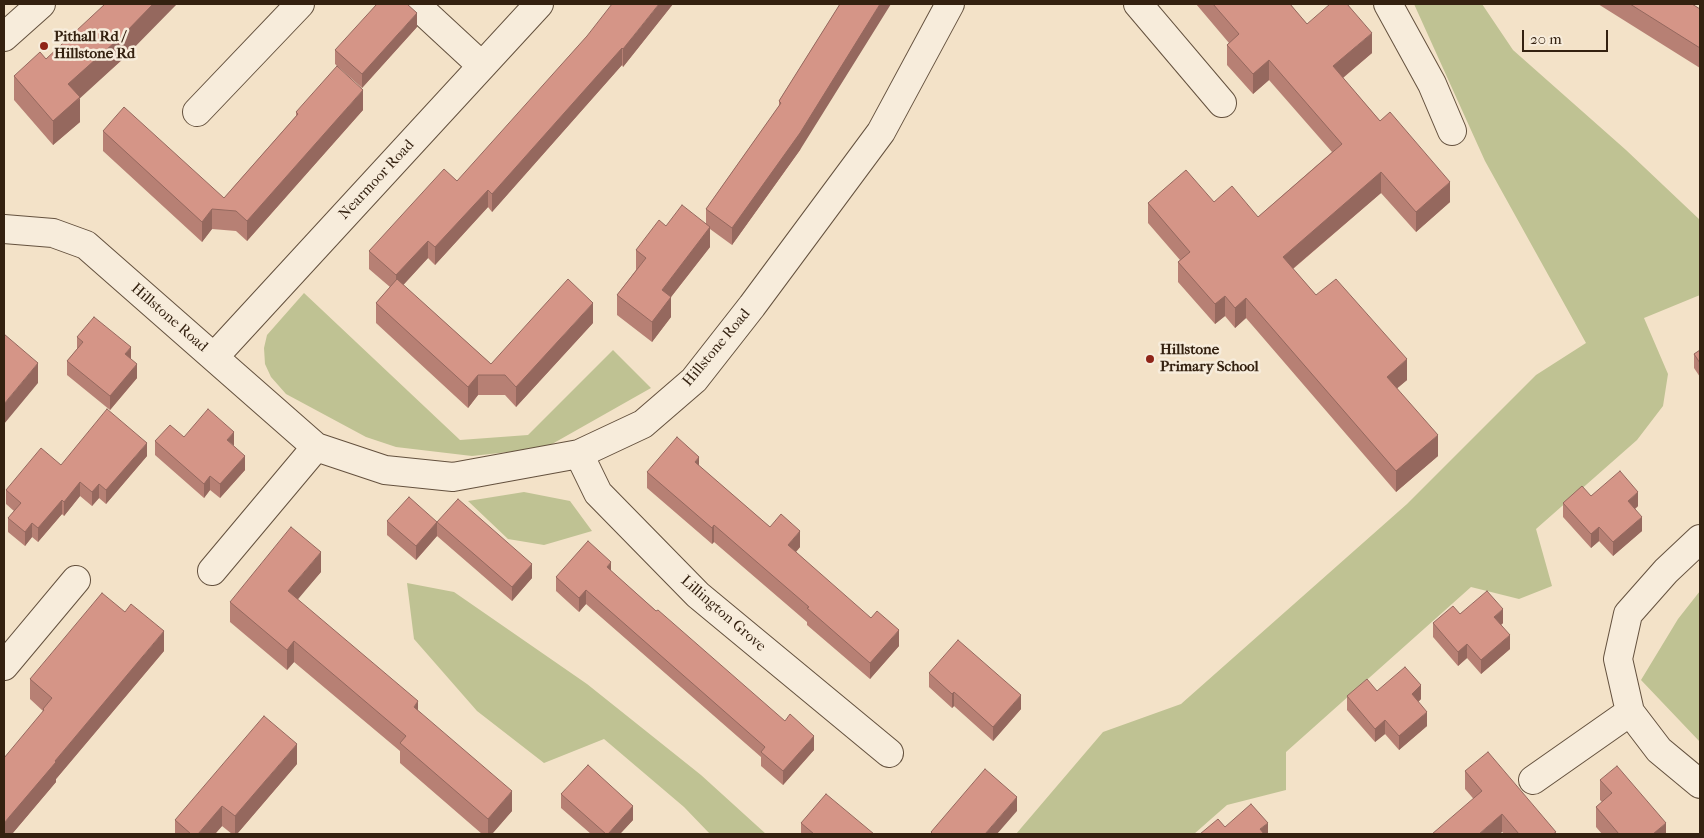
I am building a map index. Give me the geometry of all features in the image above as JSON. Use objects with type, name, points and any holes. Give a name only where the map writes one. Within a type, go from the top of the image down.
[{"type":"street","points":[[4,37],[41,4]]},
{"type":"street","points":[[197,112],[300,4]]},
{"type":"street","points":[[415,4],[482,66]]},
{"type":"street","name":"Nearmoor Road","points":[[214,357],[539,4]]},
{"type":"street","name":"Hillstone Road","points":[[4,229],[53,233],[86,245],[316,447],[385,470],[453,477],[579,454],[643,424],[694,380],[752,306],[881,132],[950,4]]},
{"type":"street","points":[[1138,4],[1222,103]]},
{"type":"street","points":[[1388,4],[1432,84],[1452,131]]},
{"type":"street","points":[[212,571],[316,447]]},
{"type":"street","name":"Lillington Grove","points":[[579,454],[598,493],[698,595],[889,753]]},
{"type":"street","points":[[1700,539],[1666,571],[1628,614],[1618,660],[1630,712],[1659,750],[1700,784]]},
{"type":"street","points":[[4,666],[76,580]]},
{"type":"street","points":[[1533,780],[1630,712]]},
{"type":"green space","points":[[1414,4],[1482,4],[1513,50],[1626,150],[1700,220],[1700,295],[1644,318],[1668,374],[1663,406],[1637,440],[1536,529],[1552,586],[1519,599],[1471,587],[1286,752],[1286,790],[1227,805],[1194,834],[1016,834],[1103,732],[1181,704],[1407,504],[1536,375],[1586,343],[1485,161]]},
{"type":"green space","points":[[304,293],[460,440],[528,435],[613,350],[651,388],[545,448],[472,456],[396,447],[366,437],[286,394],[271,377],[265,364],[264,348],[267,335]]},
{"type":"green space","points":[[524,492],[570,501],[592,531],[544,545],[508,539],[468,501]]},
{"type":"green space","points":[[407,583],[454,592],[587,684],[701,775],[766,834],[710,834],[684,807],[604,739],[544,763],[477,711],[414,639]]},
{"type":"green space","points":[[1700,591],[1700,742],[1641,680],[1678,619]]},
{"type":"building","points":[[105,4],[153,4],[124,34],[68,84],[80,97],[53,121],[14,76],[40,52],[46,59]]},
{"type":"building","points":[[377,4],[407,4],[417,13],[362,74],[335,50]]},
{"type":"building","points":[[612,4],[659,4],[623,49],[492,194],[488,190],[435,247],[428,241],[396,275],[369,251],[444,169],[457,181],[587,36]]},
{"type":"building","points":[[840,4],[880,4],[800,133],[732,228],[706,209],[781,103],[779,101]]},
{"type":"building","points":[[1213,4],[1290,4],[1307,24],[1330,4],[1347,4],[1372,33],[1333,66],[1380,121],[1390,112],[1450,182],[1416,212],[1381,172],[1283,257],[1316,295],[1336,279],[1407,359],[1387,377],[1438,435],[1396,471],[1246,298],[1235,308],[1225,296],[1215,304],[1178,262],[1190,252],[1148,203],[1186,170],[1214,202],[1232,186],[1258,217],[1342,144],[1269,60],[1253,74],[1227,45],[1239,34]]},
{"type":"building","points":[[1630,4],[1692,4],[1700,9],[1700,48]]},
{"type":"building","points":[[337,66],[363,90],[247,221],[236,211],[212,209],[202,222],[103,131],[124,107],[224,198],[298,114],[296,112]]},
{"type":"building","points":[[682,205],[710,227],[662,290],[671,297],[652,322],[617,295],[646,258],[636,250],[659,220],[666,226]]},
{"type":"building","points":[[397,279],[491,364],[568,279],[593,303],[516,387],[505,375],[478,375],[468,387],[376,303]]},
{"type":"building","points":[[94,317],[131,347],[125,354],[137,364],[110,396],[67,361],[83,342],[77,337]]},
{"type":"building","points":[[4,334],[38,363],[4,404]]},
{"type":"building","points":[[1700,350],[1700,363],[1694,354]]},
{"type":"building","points":[[107,409],[147,443],[106,490],[99,484],[92,492],[80,482],[64,502],[62,500],[38,528],[32,523],[25,532],[8,518],[21,503],[6,490],[41,448],[61,465]]},
{"type":"building","points":[[208,409],[234,432],[227,440],[245,456],[220,484],[210,476],[204,484],[155,441],[170,425],[184,437]]},
{"type":"building","points":[[677,437],[699,457],[695,462],[770,527],[781,514],[800,531],[788,545],[871,618],[877,611],[899,630],[870,663],[807,608],[809,607],[714,525],[712,528],[647,472]]},
{"type":"building","points":[[1620,471],[1638,492],[1628,501],[1642,517],[1613,542],[1599,527],[1591,534],[1563,503],[1582,486],[1591,496]]},
{"type":"building","points":[[409,497],[437,522],[416,546],[387,521]]},
{"type":"building","points":[[458,499],[532,564],[512,587],[437,522]]},
{"type":"building","points":[[291,527],[321,552],[288,591],[418,701],[414,707],[512,791],[488,819],[400,743],[406,736],[294,641],[287,650],[230,602]]},
{"type":"building","points":[[588,541],[611,562],[607,567],[656,611],[658,610],[785,721],[790,714],[814,736],[783,771],[761,752],[765,747],[586,590],[579,598],[556,577]]},
{"type":"building","points":[[1487,591],[1503,609],[1494,617],[1510,635],[1481,660],[1467,644],[1458,652],[1433,623],[1453,606],[1460,614]]},
{"type":"building","points":[[102,593],[125,612],[131,604],[164,631],[4,823],[4,758],[52,698],[30,679]]},
{"type":"building","points":[[958,640],[1021,695],[993,727],[954,692],[952,694],[929,673]]},
{"type":"building","points":[[1405,667],[1421,685],[1412,694],[1427,712],[1399,736],[1385,720],[1375,729],[1347,696],[1367,679],[1377,691]]},
{"type":"building","points":[[264,716],[297,744],[235,816],[222,806],[198,834],[191,834],[175,820]]},
{"type":"building","points":[[1488,752],[1556,832],[1553,834],[1519,834],[1502,814],[1479,834],[1432,834],[1482,791],[1465,771]]},
{"type":"building","points":[[588,765],[633,806],[608,834],[561,794]]},
{"type":"building","points":[[1617,766],[1666,823],[1653,834],[1619,834],[1596,807],[1612,793],[1600,780]]},
{"type":"building","points":[[985,769],[1017,797],[985,834],[933,834],[931,832]]},
{"type":"building","points":[[826,794],[874,834],[814,834],[801,823]]},
{"type":"building","points":[[1251,804],[1268,823],[1260,829],[1264,834],[1200,834],[1218,819],[1225,827]]},
{"type":"place","name":"Pithall Rd / Hillstone Rd","points":[[44,46]]},
{"type":"place","name":"Hillstone Primary School","points":[[1150,359]]}]
